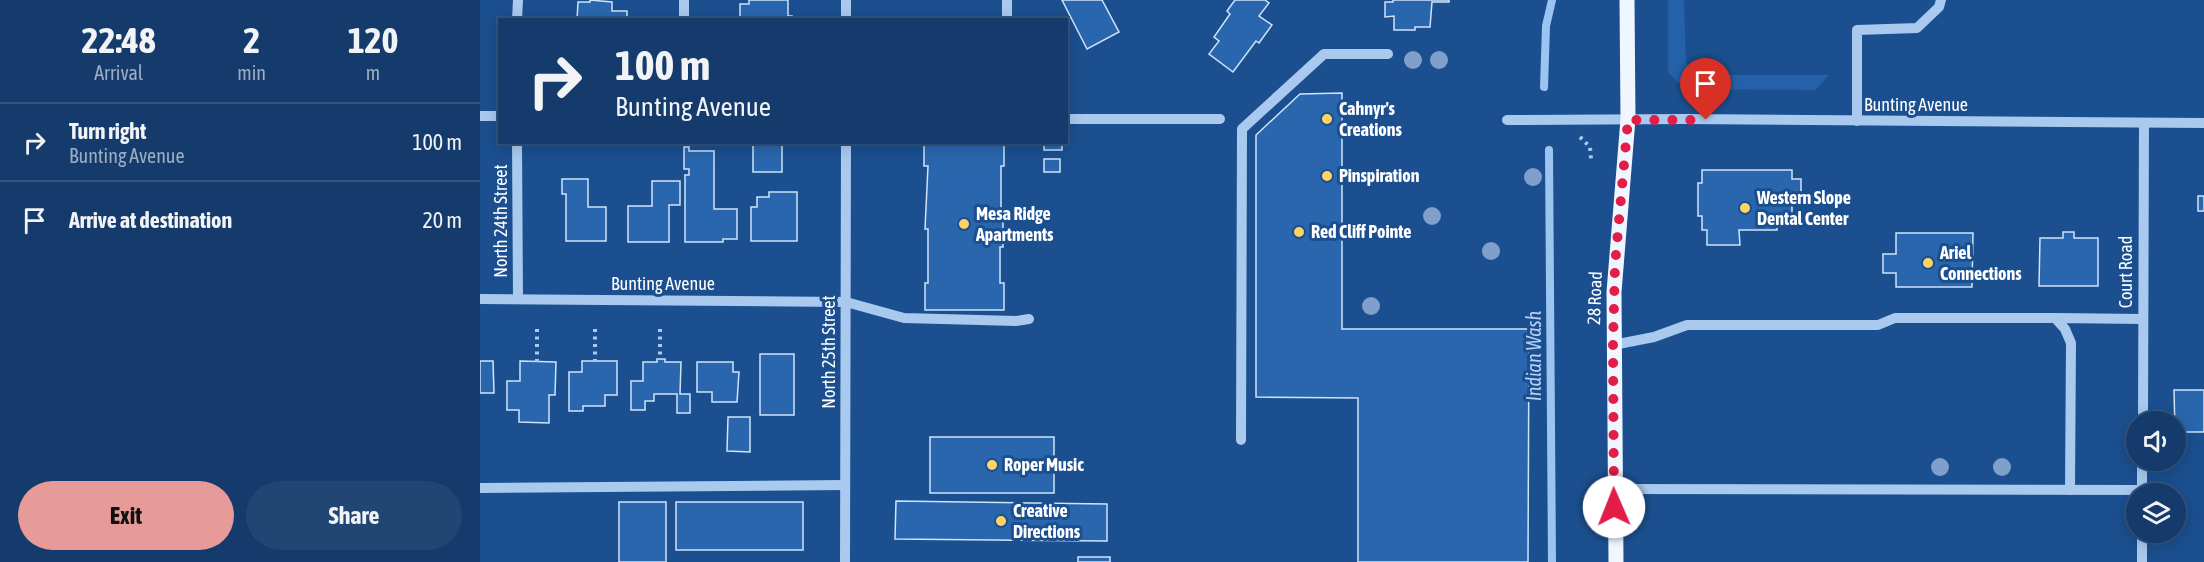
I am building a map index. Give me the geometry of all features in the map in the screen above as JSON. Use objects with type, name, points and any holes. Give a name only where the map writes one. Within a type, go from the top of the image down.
[{"type":"main road","name":"28 Road","points":[[1616,562],[1613,345],[1615,265],[1628,120],[1627,0]]},
{"type":"street","points":[[518,0],[518,18]]},
{"type":"street","points":[[684,0],[684,18]]},
{"type":"street","points":[[846,0],[846,18]]},
{"type":"street","points":[[1007,0],[1007,18]]},
{"type":"street","points":[[1857,121],[1857,30],[1917,28],[1940,7],[1941,0]]},
{"type":"street","points":[[1241,440],[1242,129],[1324,54],[1388,54]]},
{"type":"street","points":[[480,116],[498,116]]},
{"type":"street","points":[[1068,119],[1220,120]]},
{"type":"street","name":"Bunting Avenue","points":[[1508,120],[2204,123]]},
{"type":"street","name":"Court Road","points":[[2142,411],[2144,123]]},
{"type":"street","name":"North 24th Street","points":[[518,144],[518,299]]},
{"type":"street","name":"North 25th Street","points":[[845,562],[846,144]]},
{"type":"street","name":"Bunting Avenue","points":[[480,299],[846,302],[904,318],[1016,321],[1029,319]]},
{"type":"street","points":[[1613,345],[1654,337],[1687,325],[1878,325],[1895,318],[2143,319]]},
{"type":"street","points":[[2055,318],[2065,329],[2071,343],[2070,490]]},
{"type":"street","points":[[480,488],[845,485]]},
{"type":"street","points":[[1614,489],[2126,492]]},
{"type":"street","points":[[2142,543],[2142,562]]},
{"type":"path","points":[[1570,135],[1578,136],[1590,147],[1591,159]]},
{"type":"path","points":[[537,329],[537,362]]},
{"type":"path","points":[[595,329],[595,361]]},
{"type":"path","points":[[660,329],[660,359]]},
{"type":"shaded area","points":[[1668,0],[1684,0],[1686,64],[1695,72],[1707,75],[1707,78],[1712,78],[1712,75],[1829,75],[1815,90],[1684,89],[1668,72]]},
{"type":"building","points":[[590,0],[612,2],[612,11],[627,11],[627,18],[577,18],[578,2],[590,2]]},
{"type":"building","points":[[749,0],[788,0],[788,16],[792,18],[740,18],[740,4],[749,4]]},
{"type":"building","points":[[1062,0],[1102,0],[1119,32],[1087,49]]},
{"type":"building","points":[[1235,0],[1265,0],[1269,3],[1259,16],[1272,25],[1259,43],[1256,41],[1233,72],[1209,54],[1219,41],[1214,37],[1230,14],[1227,11]]},
{"type":"building","points":[[1393,0],[1449,0],[1449,2],[1432,2],[1430,27],[1394,30],[1394,16],[1385,17],[1385,2],[1393,2]]},
{"type":"building","name":"Red Cliff Pointe","points":[[1342,93],[1342,329],[1529,329],[1528,562],[1358,562],[1358,398],[1256,397],[1256,135],[1300,94]]},
{"type":"building","points":[[753,144],[782,144],[782,172],[753,172]]},
{"type":"building","name":"Mesa Ridge Apartments","points":[[924,144],[1004,144],[1004,166],[1001,166],[1003,247],[1000,247],[1000,283],[1004,283],[1004,310],[925,310],[925,283],[928,283],[928,229],[925,229],[928,166],[924,166]]},
{"type":"building","points":[[1044,144],[1062,144],[1062,150],[1044,150]]},
{"type":"building","points":[[684,147],[689,147],[689,151],[714,151],[714,209],[737,209],[737,239],[723,239],[723,242],[685,242],[685,175],[689,175],[689,169],[684,169]]},
{"type":"building","points":[[1044,159],[1060,159],[1060,172],[1044,172]]},
{"type":"building","name":"Western Slope Dental Center","points":[[1702,170],[1792,170],[1792,179],[1801,179],[1801,200],[1792,200],[1792,225],[1777,225],[1777,230],[1739,230],[1740,245],[1707,245],[1707,230],[1702,230],[1702,216],[1698,216],[1698,183],[1702,183]]},
{"type":"building","points":[[562,179],[588,179],[588,207],[606,207],[606,241],[566,241],[566,194],[562,194]]},
{"type":"building","points":[[652,181],[680,181],[680,205],[669,205],[669,242],[628,242],[628,206],[652,206]]},
{"type":"building","points":[[769,192],[797,192],[797,241],[751,241],[751,207],[757,207],[757,197],[769,197]]},
{"type":"building","points":[[2198,196],[2204,196],[2204,211],[2198,211]]},
{"type":"building","points":[[2063,232],[2074,232],[2074,238],[2098,238],[2098,286],[2039,286],[2040,238],[2063,238]]},
{"type":"building","name":"Ariel Connections","points":[[1896,233],[1973,233],[1972,287],[1896,287],[1896,273],[1883,273],[1883,254],[1896,254]]},
{"type":"building","points":[[760,354],[794,354],[794,415],[760,415]]},
{"type":"building","points":[[657,359],[665,359],[665,362],[681,362],[680,394],[690,394],[690,413],[677,413],[677,394],[654,394],[654,401],[645,401],[645,410],[631,410],[631,381],[643,381],[643,362],[657,362]]},
{"type":"building","points":[[480,361],[493,361],[494,393],[480,393]]},
{"type":"building","points":[[520,361],[556,362],[555,395],[549,395],[549,423],[519,422],[519,410],[507,410],[507,381],[520,381]]},
{"type":"building","points":[[582,361],[617,361],[617,395],[605,395],[605,406],[583,406],[583,411],[569,411],[569,372],[582,372]]},
{"type":"building","points":[[697,362],[733,362],[733,372],[739,372],[737,402],[712,402],[712,392],[697,392]]},
{"type":"building","points":[[2174,390],[2204,390],[2204,432],[2186,432],[2186,411],[2174,411]]},
{"type":"building","points":[[728,417],[750,417],[750,452],[727,451]]},
{"type":"building","name":"Roper Music","points":[[930,437],[1054,437],[1054,493],[930,493]]},
{"type":"building","name":"Creative Directions","points":[[896,501],[1107,504],[1107,541],[895,539]]},
{"type":"building","points":[[619,502],[666,502],[666,562],[619,562]]},
{"type":"building","points":[[676,502],[803,502],[803,550],[676,550]]},
{"type":"building","points":[[1078,557],[1110,557],[1110,562],[1078,562]]},
{"type":"waterway","name":"Indian Wash","points":[[1544,87],[1546,26],[1552,0]]},
{"type":"waterway","name":"Indian Wash","points":[[1549,150],[1552,562]]},
{"type":"place","name":"Cahnyr's Creations","points":[[1327,119]]},
{"type":"place","name":"Pinspiration","points":[[1327,176]]},
{"type":"place","name":"Western Slope Dental Center","points":[[1745,208]]},
{"type":"place","name":"Mesa Ridge Apartments","points":[[964,224]]},
{"type":"place","name":"Red Cliff Pointe","points":[[1299,232]]},
{"type":"place","name":"Ariel Connections","points":[[1928,263]]},
{"type":"place","name":"Roper Music","points":[[992,465]]},
{"type":"place","name":"Creative Directions","points":[[1001,521]]},
{"type":"route","points":[[1614,507],[1615,265],[1628,120],[1706,120]]}]
